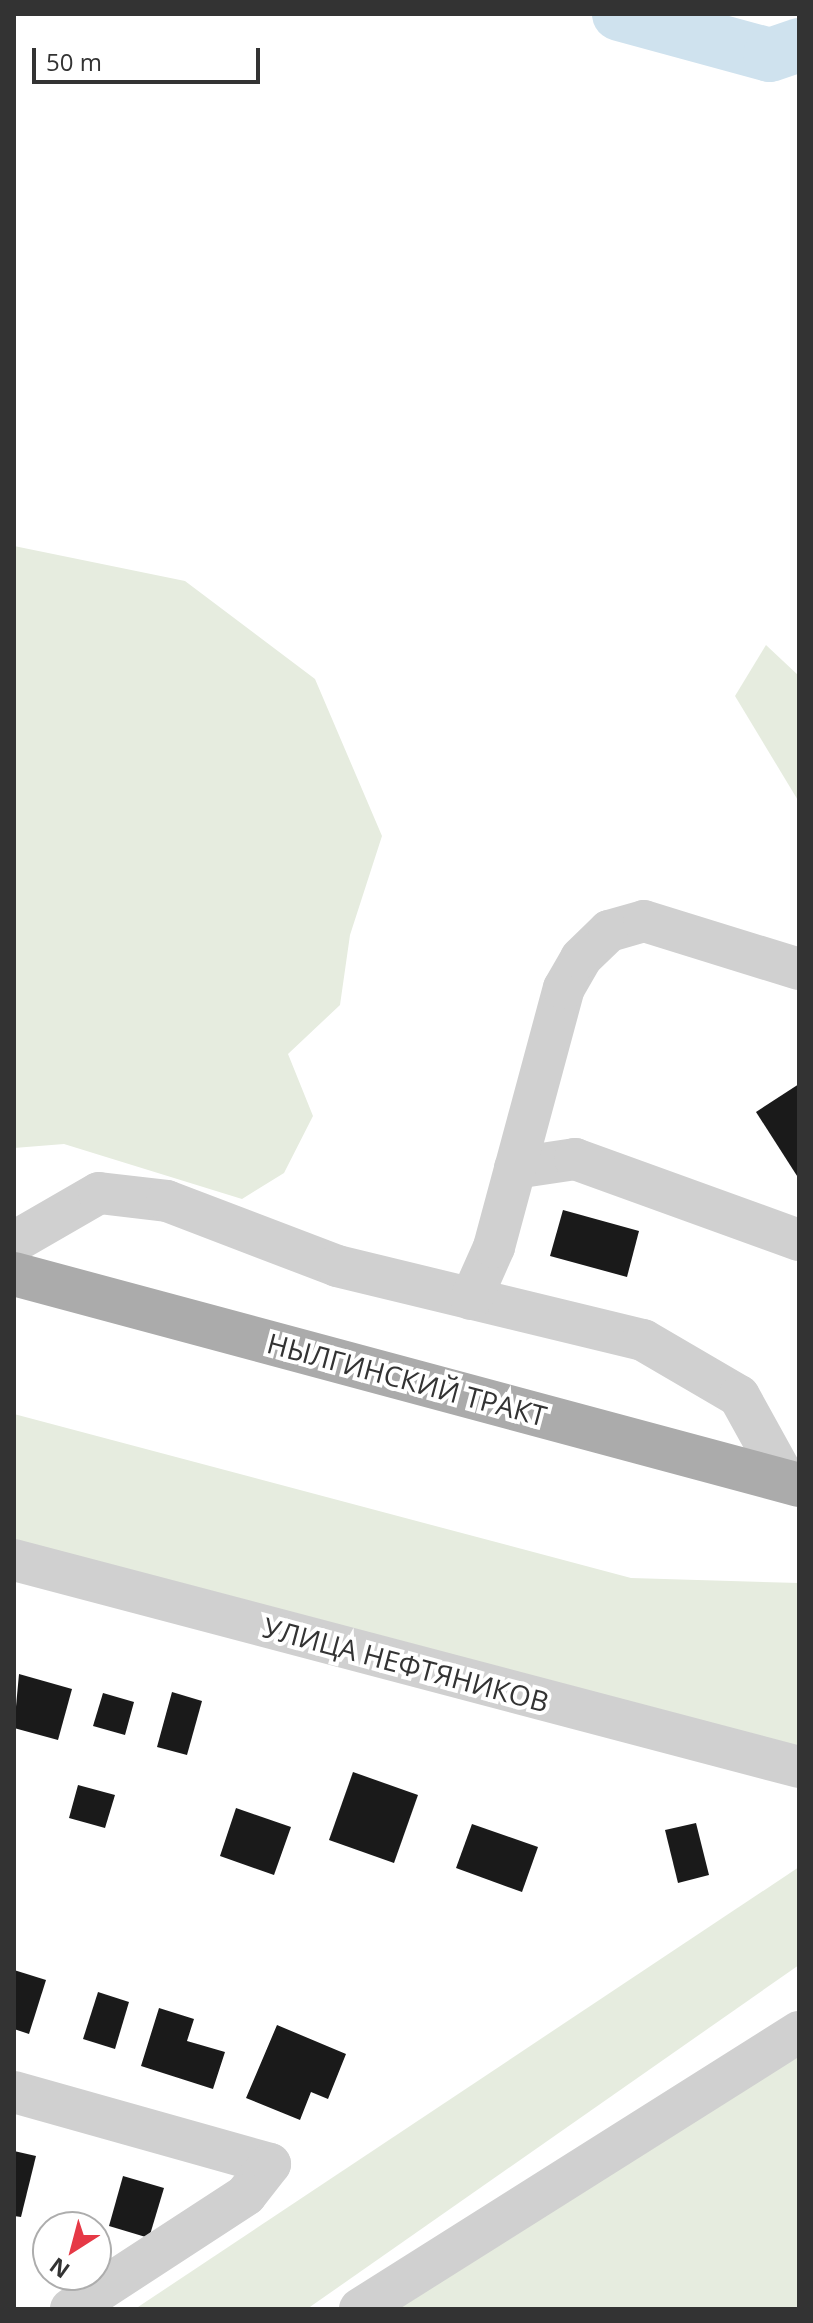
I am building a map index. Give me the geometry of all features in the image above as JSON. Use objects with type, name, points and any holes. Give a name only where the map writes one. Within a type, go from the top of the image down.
[{"type":"main road","name":"НЫЛГИНСКИЙ ТРАКТ","points":[[14,1274],[793,1483]]},
{"type":"street","points":[[471,1299],[515,1168],[564,988],[581,958],[609,931],[644,921],[799,969]]},
{"type":"street","points":[[515,1168],[575,1159],[799,1240]]},
{"type":"street","points":[[14,1242],[99,1193],[167,1201],[337,1266],[643,1340],[696,1365],[739,1396],[793,1483]]},
{"type":"street","name":"УЛИЦА НЕФТЯНИКОВ","points":[[14,1560],[799,1767]]},
{"type":"street","points":[[385,2302],[799,2032]]},
{"type":"street","points":[[14,2092],[270,2164],[246,2195],[71,2309]]},
{"type":"shaded area","points":[[14,546],[185,581],[315,679],[382,836],[350,935],[340,1005],[288,1054],[313,1116],[284,1173],[242,1199],[64,1144],[14,1148]]},
{"type":"shaded area","points":[[766,645],[799,676],[799,802],[735,696]]},
{"type":"shaded area","points":[[14,1414],[631,1578],[799,1583],[799,1761],[14,1553]]},
{"type":"shaded area","points":[[799,1867],[799,1965],[307,2309],[135,2309]]},
{"type":"shaded area","points":[[799,2027],[799,2309],[377,2309]]},
{"type":"building","points":[[799,1084],[799,1179],[756,1112]]},
{"type":"building","points":[[563,1210],[639,1231],[627,1277],[550,1256]]},
{"type":"building","points":[[19,1674],[72,1689],[58,1740],[14,1728]]},
{"type":"building","points":[[172,1692],[202,1701],[187,1755],[157,1747]]},
{"type":"building","points":[[103,1693],[134,1702],[125,1735],[93,1726]]},
{"type":"building","points":[[353,1772],[418,1795],[394,1863],[329,1840]]},
{"type":"building","points":[[78,1785],[115,1795],[105,1828],[69,1818]]},
{"type":"building","points":[[236,1808],[291,1827],[274,1875],[220,1856]]},
{"type":"building","points":[[696,1823],[709,1875],[678,1883],[665,1830]]},
{"type":"building","points":[[472,1824],[538,1847],[522,1892],[456,1868]]},
{"type":"building","points":[[14,1970],[46,1980],[29,2034],[14,2029]]},
{"type":"building","points":[[98,1992],[129,2002],[115,2049],[83,2039]]},
{"type":"building","points":[[159,2008],[194,2019],[187,2041],[225,2052],[213,2089],[141,2066]]},
{"type":"building","points":[[277,2025],[346,2054],[328,2099],[311,2092],[300,2120],[246,2098]]},
{"type":"building","points":[[14,2151],[36,2156],[21,2217],[14,2216]]},
{"type":"building","points":[[123,2176],[164,2188],[149,2238],[112,2227],[112,2215]]},
{"type":"waterway","points":[[619,14],[770,55],[799,45]]}]
